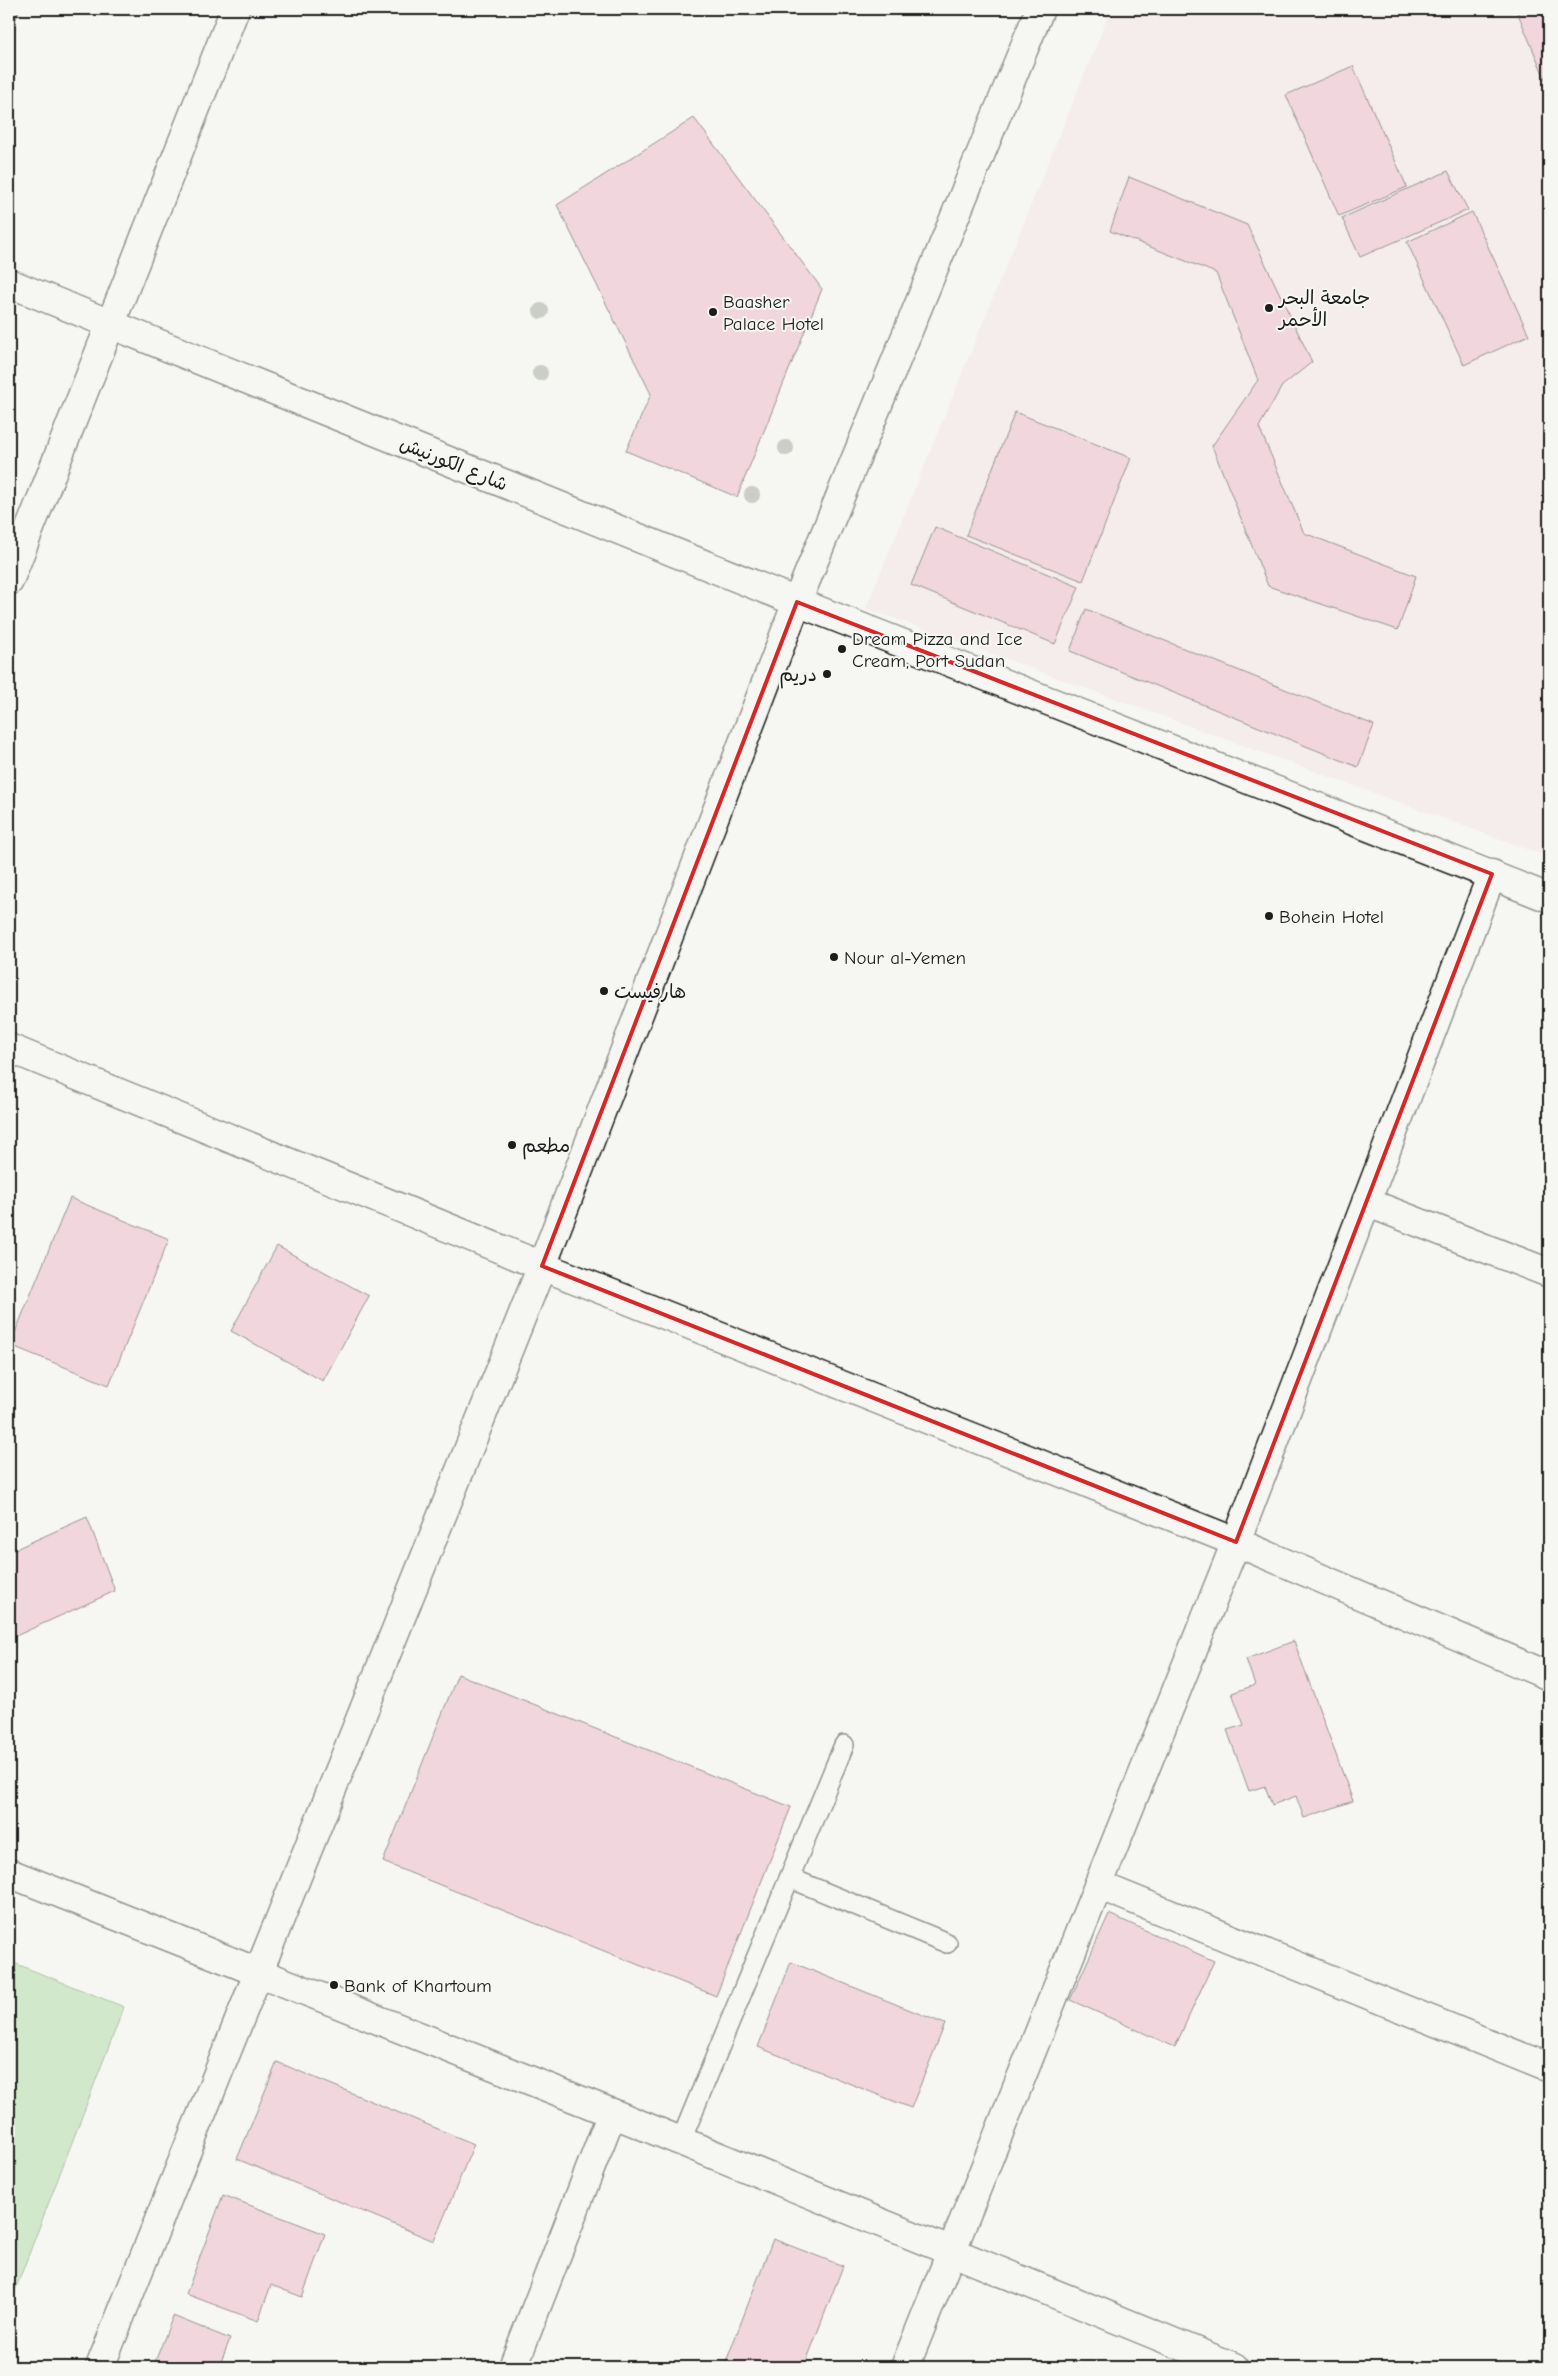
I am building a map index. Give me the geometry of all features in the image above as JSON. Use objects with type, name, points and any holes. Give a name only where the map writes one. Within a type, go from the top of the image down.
[{"type":"street","points":[[9,581],[235,9]]},
{"type":"street","points":[[100,2367],[542,1266],[797,602],[1040,9]]},
{"type":"street","name":"شارع الكورنيش","points":[[9,283],[797,602],[1549,898]]},
{"type":"street","points":[[905,2367],[1236,1542],[1492,874]]},
{"type":"street","points":[[9,1048],[542,1266],[1236,1542],[1549,1676]]},
{"type":"street","points":[[1366,1202],[1549,1273]]},
{"type":"street","points":[[9,1873],[612,2113],[680,2143],[952,2251],[1234,2367]]},
{"type":"street","points":[[1098,1885],[1549,2068]]},
{"type":"street","points":[[513,2367],[612,2113]]},
{"type":"lane","points":[[680,2143],[844,1745]]},
{"type":"lane","points":[[790,1878],[946,1943]]},
{"type":"highlighted area","points":[[797,602],[1492,874],[1236,1542],[542,1266]]},
{"type":"shaded area","name":"جامعة البحر الأحمر","points":[[1111,9],[1549,9],[1549,857],[866,608]]},
{"type":"green space","points":[[9,1961],[124,2007],[9,2306]]},
{"type":"building","points":[[9,9],[20,9],[9,35]]},
{"type":"building","points":[[1516,9],[1549,9],[1549,88]]},
{"type":"building","points":[[1353,66],[1407,187],[1339,216],[1286,95]]},
{"type":"building","points":[[694,118],[822,289],[737,497],[626,451],[651,394],[557,205]]},
{"type":"building","points":[[1448,171],[1468,210],[1360,257],[1342,218]]},
{"type":"building","points":[[1129,177],[1247,225],[1312,362],[1282,386],[1259,427],[1304,533],[1416,576],[1398,630],[1268,586],[1212,446],[1258,380],[1216,273],[1110,231]]},
{"type":"building","points":[[1472,212],[1529,335],[1464,365],[1407,242]]},
{"type":"building","points":[[1015,412],[1131,458],[1083,581],[966,535]]},
{"type":"building","points":[[935,527],[1079,587],[1055,644],[911,585]]},
{"type":"building","points":[[1086,609],[1374,725],[1358,767],[1070,651]]},
{"type":"building","points":[[70,1198],[169,1239],[109,1385],[10,1345]]},
{"type":"building","points":[[277,1246],[369,1296],[323,1381],[231,1331]]},
{"type":"building","points":[[87,1517],[115,1591],[9,1639],[9,1552]]},
{"type":"building","points":[[1294,1641],[1353,1801],[1304,1818],[1296,1796],[1272,1805],[1265,1786],[1249,1791],[1227,1730],[1244,1725],[1232,1693],[1255,1685],[1246,1659]]},
{"type":"building","points":[[458,1674],[791,1807],[716,1996],[383,1862]]},
{"type":"building","points":[[1109,1914],[1214,1961],[1175,2047],[1070,2000]]},
{"type":"building","points":[[791,1962],[945,2024],[911,2108],[758,2047]]},
{"type":"building","points":[[277,2062],[474,2144],[434,2241],[237,2159]]},
{"type":"building","points":[[223,2195],[325,2234],[302,2297],[271,2285],[258,2321],[186,2294]]},
{"type":"building","points":[[773,2239],[843,2266],[804,2367],[724,2367]]},
{"type":"building","points":[[173,2316],[230,2339],[219,2367],[153,2367]]},
{"type":"place","name":"جامعة البحر الأحمر","points":[[1269,308]]},
{"type":"place","name":"Baasher Palace Hotel","points":[[713,312]]},
{"type":"place","name":"Dream Pizza and Ice Cream, Port Sudan","points":[[842,649]]},
{"type":"place","name":"دريم","points":[[827,674]]},
{"type":"place","name":"Bohein Hotel","points":[[1269,916]]},
{"type":"place","name":"Nour al-Yemen","points":[[834,957]]},
{"type":"place","name":"هارفيست","points":[[604,991]]},
{"type":"place","name":"مطعم","points":[[512,1145]]},
{"type":"place","name":"Bank of Khartoum","points":[[334,1985]]}]
